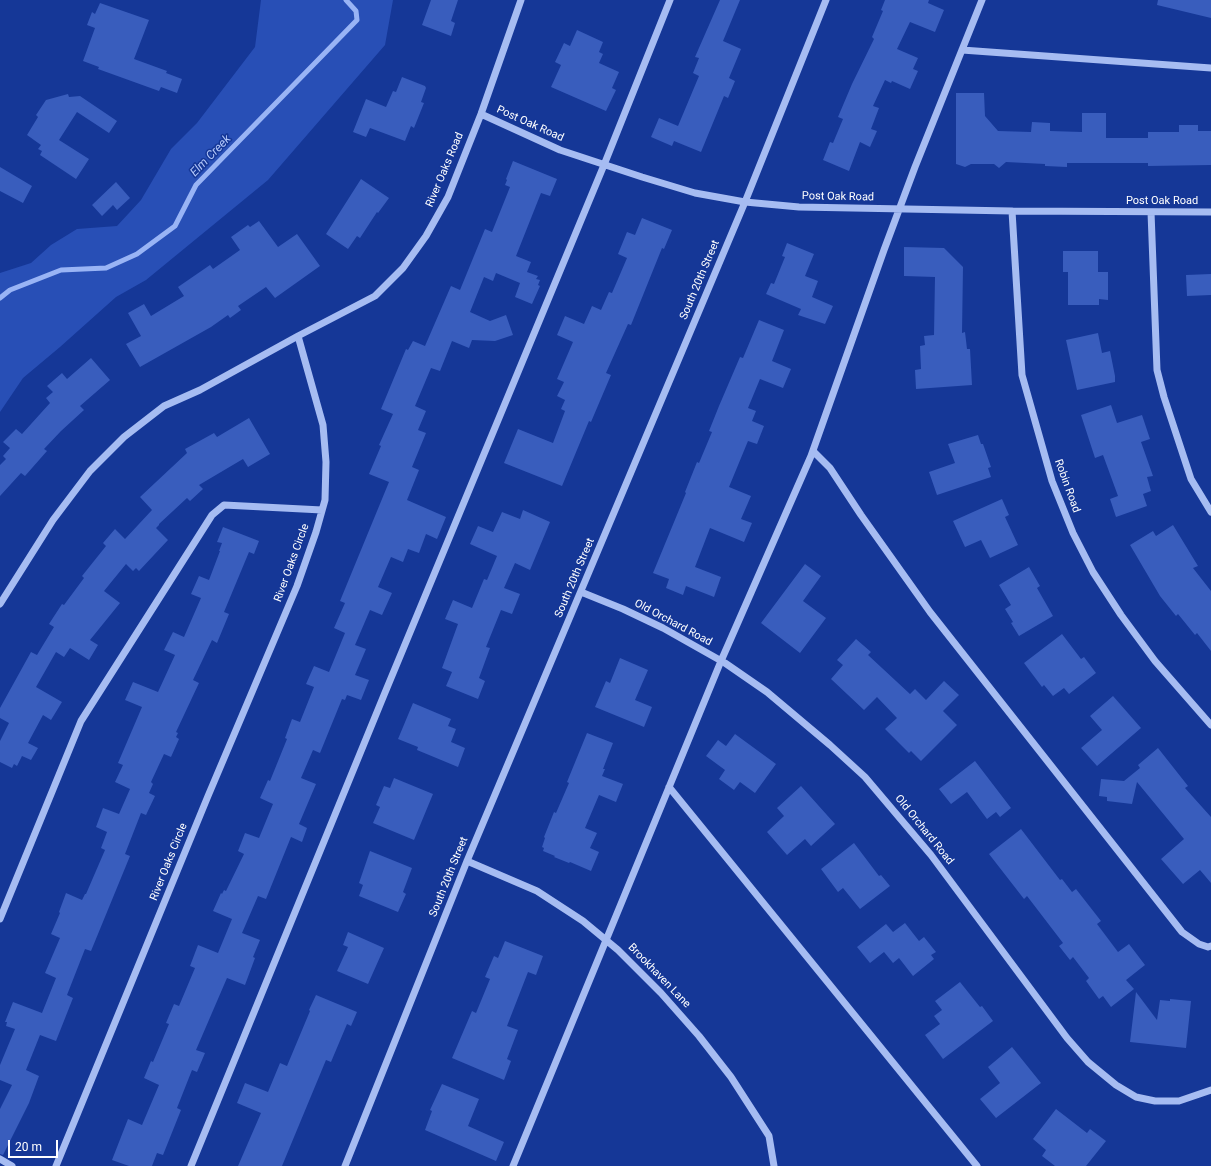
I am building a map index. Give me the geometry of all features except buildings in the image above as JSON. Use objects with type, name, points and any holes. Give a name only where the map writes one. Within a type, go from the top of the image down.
[{"type":"street","name":"River Oaks Road","points":[[298,336],[375,296],[403,268],[426,236],[448,197],[481,114],[521,0]]},
{"type":"street","points":[[191,1166],[604,164],[670,0]]},
{"type":"street","name":"South 20th Street","points":[[345,1166],[467,861],[744,202],[826,0]]},
{"type":"street","points":[[512,1166],[721,661],[813,450],[884,250],[982,0]]},
{"type":"street","points":[[962,50],[1211,68]]},
{"type":"street","name":"Post Oak Road","points":[[481,114],[560,150],[695,193],[744,202],[800,208],[1211,212]]},
{"type":"street","name":"Robin Road","points":[[1012,211],[1022,375],[1052,481],[1073,533],[1090,566],[1113,602],[1155,661],[1211,725]]},
{"type":"street","points":[[1150,212],[1157,370],[1164,397],[1191,479],[1211,512]]},
{"type":"street","points":[[0,604],[53,520],[90,471],[124,437],[164,406],[200,390],[298,336]]},
{"type":"street","name":"River Oaks Circle","points":[[56,1166],[205,803],[297,586],[316,532],[325,500],[326,462],[323,425],[298,336]]},
{"type":"street","points":[[813,450],[830,468],[930,612],[1182,932],[1199,944],[1208,947],[1211,946]]},
{"type":"street","points":[[0,919],[81,721],[212,515],[224,505],[322,510]]},
{"type":"street","name":"Old Orchard Road","points":[[581,592],[623,609],[663,628],[721,661],[767,692],[801,719],[865,777],[931,855],[1067,1038],[1088,1062],[1116,1085],[1136,1097],[1155,1101],[1179,1101],[1211,1090]]},
{"type":"street","points":[[669,787],[977,1166]]},
{"type":"street","name":"Brookhaven Lane","points":[[467,861],[537,891],[583,921],[618,950],[661,993],[699,1036],[731,1077],[769,1136],[774,1166]]},
{"type":"street","points":[[0,1159],[12,1166]]},
{"type":"shaded area","points":[[261,0],[393,0],[385,45],[268,180],[146,280],[116,297],[23,378],[0,412],[0,273],[31,263],[51,245],[77,229],[117,226],[141,200],[171,149],[197,123],[255,47]]},
{"type":"waterway","name":"Elm Creek","points":[[0,298],[10,290],[61,270],[106,268],[137,254],[175,226],[196,185],[357,20],[356,11],[346,0]]}]
